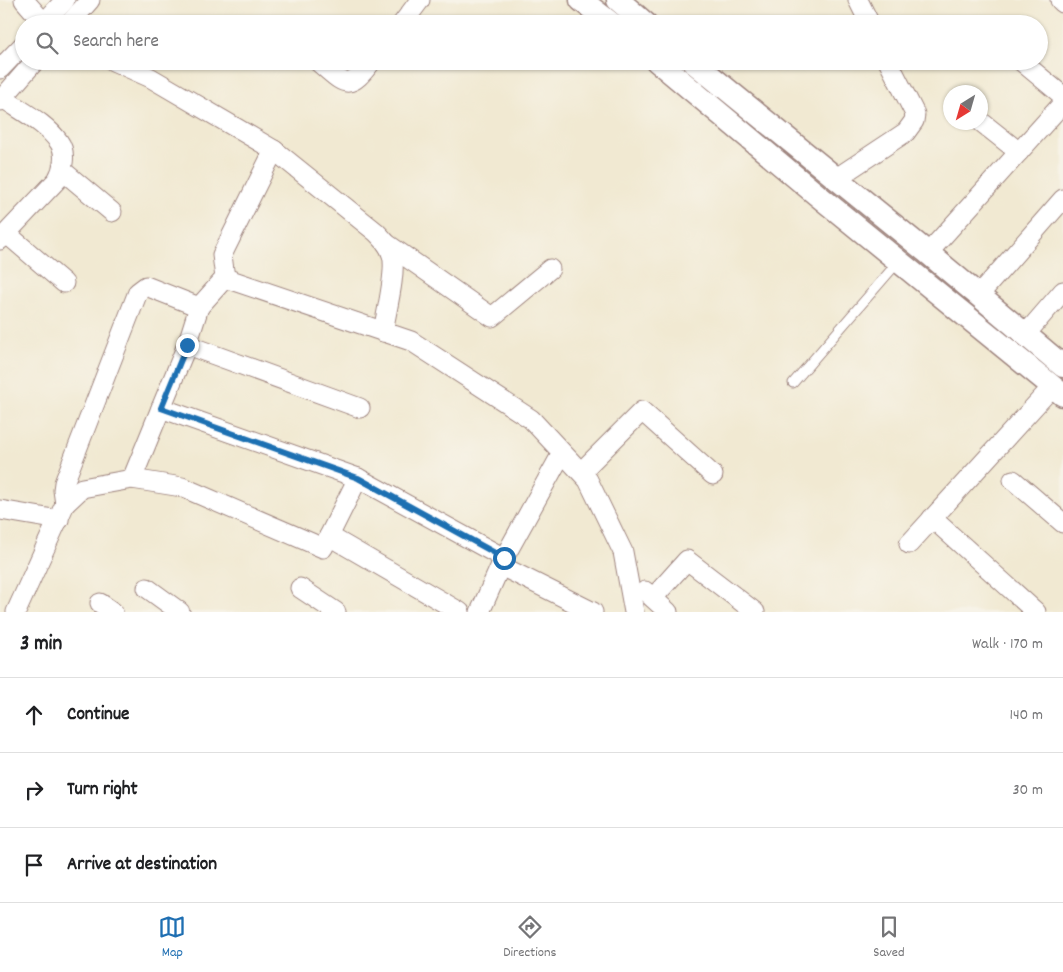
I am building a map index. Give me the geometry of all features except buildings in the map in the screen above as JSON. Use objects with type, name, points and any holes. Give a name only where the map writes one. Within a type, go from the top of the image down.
[{"type":"street","points":[[24,0],[37,15]]},
{"type":"street","points":[[51,15],[65,0]]},
{"type":"street","points":[[77,15],[90,0]]},
{"type":"street","points":[[409,15],[420,0]]},
{"type":"street","points":[[618,0],[636,15]]},
{"type":"street","points":[[858,0],[866,15]]},
{"type":"street","points":[[1060,0],[1063,3]]},
{"type":"street","points":[[0,70],[15,54]]},
{"type":"street","points":[[27,70],[1,99],[44,127],[60,144],[63,159],[62,171],[57,180],[3,237],[64,283]]},
{"type":"street","points":[[133,70],[151,78],[274,150],[369,226],[386,243],[492,318],[550,269]]},
{"type":"street","points":[[328,70],[342,81],[348,83],[355,81],[364,70]]},
{"type":"street","points":[[668,70],[898,261],[1058,390],[1034,410],[909,544]]},
{"type":"street","points":[[703,70],[928,253],[1063,366]]},
{"type":"street","points":[[835,179],[906,132],[914,121],[914,114],[892,70]]},
{"type":"street","points":[[1032,70],[1063,96]]},
{"type":"street","points":[[928,253],[1063,103]]},
{"type":"street","points":[[988,127],[1019,152]]},
{"type":"street","points":[[132,479],[187,345],[199,307],[225,278],[222,255],[274,150]]},
{"type":"street","points":[[62,171],[112,212]]},
{"type":"street","points":[[978,296],[1063,200]]},
{"type":"street","points":[[383,332],[393,270],[392,256],[386,243]]},
{"type":"street","points":[[225,278],[411,341],[531,420],[588,480],[623,552],[634,612]]},
{"type":"street","points":[[62,512],[64,483],[138,292],[146,286],[199,307]]},
{"type":"street","points":[[1025,335],[1063,291]]},
{"type":"street","points":[[187,345],[360,408]]},
{"type":"street","points":[[161,408],[358,478],[593,612]]},
{"type":"street","points":[[581,472],[642,411],[713,475]]},
{"type":"street","points":[[480,612],[503,562],[562,452]]},
{"type":"street","points":[[16,612],[62,512],[82,488],[132,479],[182,487],[323,548],[358,478]]},
{"type":"street","points":[[1013,480],[1063,523]]},
{"type":"street","points":[[0,510],[62,512]]},
{"type":"street","points":[[932,518],[1036,612]]},
{"type":"street","points":[[329,536],[460,612]]},
{"type":"street","points":[[653,598],[687,560],[754,612]]},
{"type":"street","points":[[628,575],[668,612]]},
{"type":"street","points":[[147,588],[180,612]]},
{"type":"street","points":[[300,588],[336,612]]},
{"type":"lane","points":[[793,383],[898,261]]},
{"type":"route","points":[[187,345],[161,408],[358,478],[504,558]]}]
